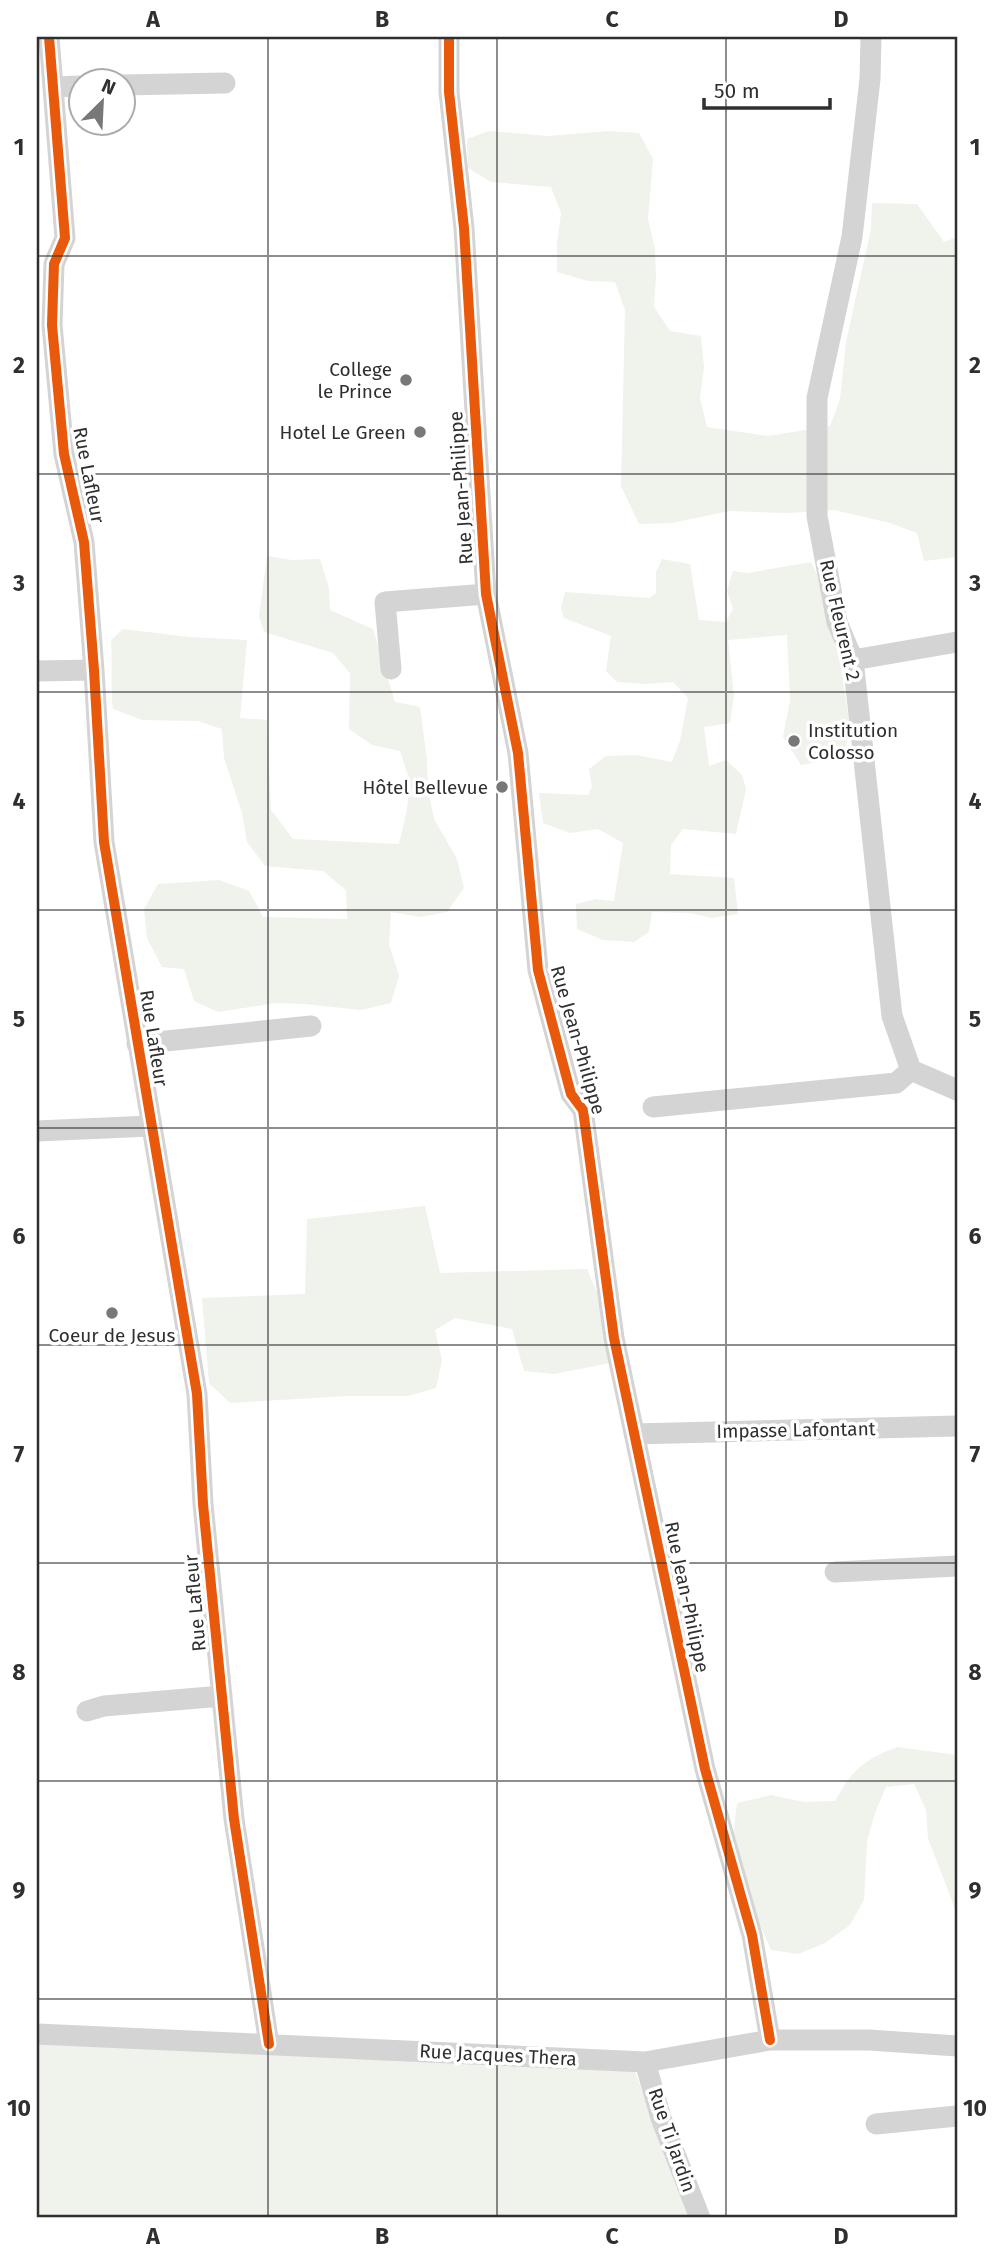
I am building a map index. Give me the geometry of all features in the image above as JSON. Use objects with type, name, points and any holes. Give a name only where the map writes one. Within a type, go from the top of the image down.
[{"type":"street","name":"Rue Lafleur","points":[[49,37],[65,238],[46,264],[64,454],[84,542],[103,842],[197,1394],[203,1504],[234,1819],[269,2044]]},
{"type":"street","name":"Rue Jean-Philippe","points":[[449,37],[449,92],[464,228],[486,594],[518,753],[538,971],[571,1094],[583,1110],[614,1338],[705,1769],[752,1935],[770,2040]]},
{"type":"street","name":"Rue Fleurent 2","points":[[871,37],[870,79],[852,237],[817,398],[817,516],[837,622],[853,660],[892,1016],[911,1070]]},
{"type":"street","points":[[136,85],[225,83]]},
{"type":"street","points":[[53,86],[66,86]]},
{"type":"street","points":[[391,669],[385,602],[486,594]]},
{"type":"street","points":[[853,660],[957,642]]},
{"type":"street","points":[[37,671],[94,670]]},
{"type":"street","points":[[137,1044],[311,1026]]},
{"type":"street","points":[[653,1107],[896,1083],[911,1070],[957,1090]]},
{"type":"street","points":[[37,1131],[150,1126]]},
{"type":"street","name":"Impasse Lafontant","points":[[634,1434],[957,1426]]},
{"type":"street","points":[[835,1572],[957,1566]]},
{"type":"street","points":[[87,1711],[104,1706],[222,1696]]},
{"type":"street","name":"Rue Jacques Thera","points":[[37,2034],[645,2062],[770,2040],[869,2040],[957,2046]]},
{"type":"street","name":"Rue Ti Jardin","points":[[645,2062],[661,2118],[700,2218]]},
{"type":"street","points":[[876,2124],[957,2116]]},
{"type":"shaded area","points":[[489,131],[548,136],[609,131],[639,133],[653,159],[648,219],[655,249],[654,307],[670,331],[701,336],[704,367],[700,398],[707,427],[768,436],[830,426],[840,399],[846,342],[871,229],[872,203],[917,204],[944,242],[957,237],[957,557],[924,561],[917,533],[890,523],[834,510],[787,513],[729,511],[672,523],[639,524],[621,486],[625,310],[615,282],[588,281],[557,272],[561,213],[551,187],[491,182],[468,168],[467,139]]},
{"type":"shaded area","points":[[267,556],[292,560],[320,559],[329,588],[330,610],[373,629],[395,702],[420,707],[428,790],[434,819],[457,859],[464,888],[447,912],[420,917],[391,912],[389,944],[399,976],[391,1003],[361,1010],[276,1003],[218,1012],[194,1001],[184,969],[162,967],[147,938],[144,909],[158,884],[219,880],[249,891],[263,917],[347,919],[346,890],[323,871],[265,866],[247,842],[242,813],[224,758],[222,729],[198,721],[142,720],[113,709],[111,640],[123,629],[189,637],[247,640],[240,718],[267,720],[271,810],[293,839],[399,844],[410,782],[400,751],[372,745],[349,729],[350,673],[333,653],[264,632],[259,616]]},
{"type":"shaded area","points":[[662,559],[690,564],[699,620],[726,622],[733,609],[727,591],[733,571],[748,573],[811,562],[828,597],[850,728],[844,757],[801,765],[783,737],[790,700],[787,635],[728,640],[734,696],[730,723],[704,727],[709,766],[726,760],[742,775],[746,789],[736,834],[683,829],[671,845],[670,874],[734,878],[738,914],[712,918],[690,913],[652,912],[649,932],[634,942],[603,940],[577,929],[576,904],[596,899],[614,901],[623,843],[598,829],[570,833],[543,823],[539,793],[588,795],[592,787],[589,769],[606,756],[636,755],[672,762],[680,741],[688,698],[673,682],[617,682],[606,671],[611,636],[564,618],[561,607],[565,592],[649,598],[656,593],[656,572]]},
{"type":"shaded area","points":[[425,1206],[440,1273],[587,1269],[604,1309],[610,1363],[554,1374],[524,1371],[512,1329],[455,1318],[435,1330],[442,1360],[436,1388],[408,1396],[347,1396],[230,1403],[209,1383],[202,1298],[305,1294],[307,1219]]},
{"type":"shaded area","points":[[897,1747],[957,1755],[957,1914],[928,1838],[926,1810],[914,1784],[886,1787],[867,1841],[864,1900],[850,1925],[825,1943],[798,1954],[771,1950],[753,1909],[733,1837],[737,1803],[771,1795],[804,1802],[835,1801],[847,1781],[860,1767]]},
{"type":"shaded area","points":[[37,2041],[632,2064],[690,2218],[37,2218]]},
{"type":"cycle path","points":[[49,37],[65,238],[54,264],[52,325],[64,454],[84,542],[104,842],[197,1394],[203,1504],[234,1819],[269,2044]]},
{"type":"cycle path","points":[[449,37],[449,92],[464,228],[486,594],[518,753],[538,970],[571,1094],[583,1110],[614,1338],[705,1769],[752,1935],[770,2040]]},
{"type":"place","name":"College le Prince","points":[[406,380]]},
{"type":"place","name":"Hotel Le Green","points":[[420,432]]},
{"type":"place","name":"Institution Colosso","points":[[794,741]]},
{"type":"place","name":"Hôtel Bellevue","points":[[502,787]]},
{"type":"place","name":"Coeur de Jesus","points":[[112,1313]]}]
